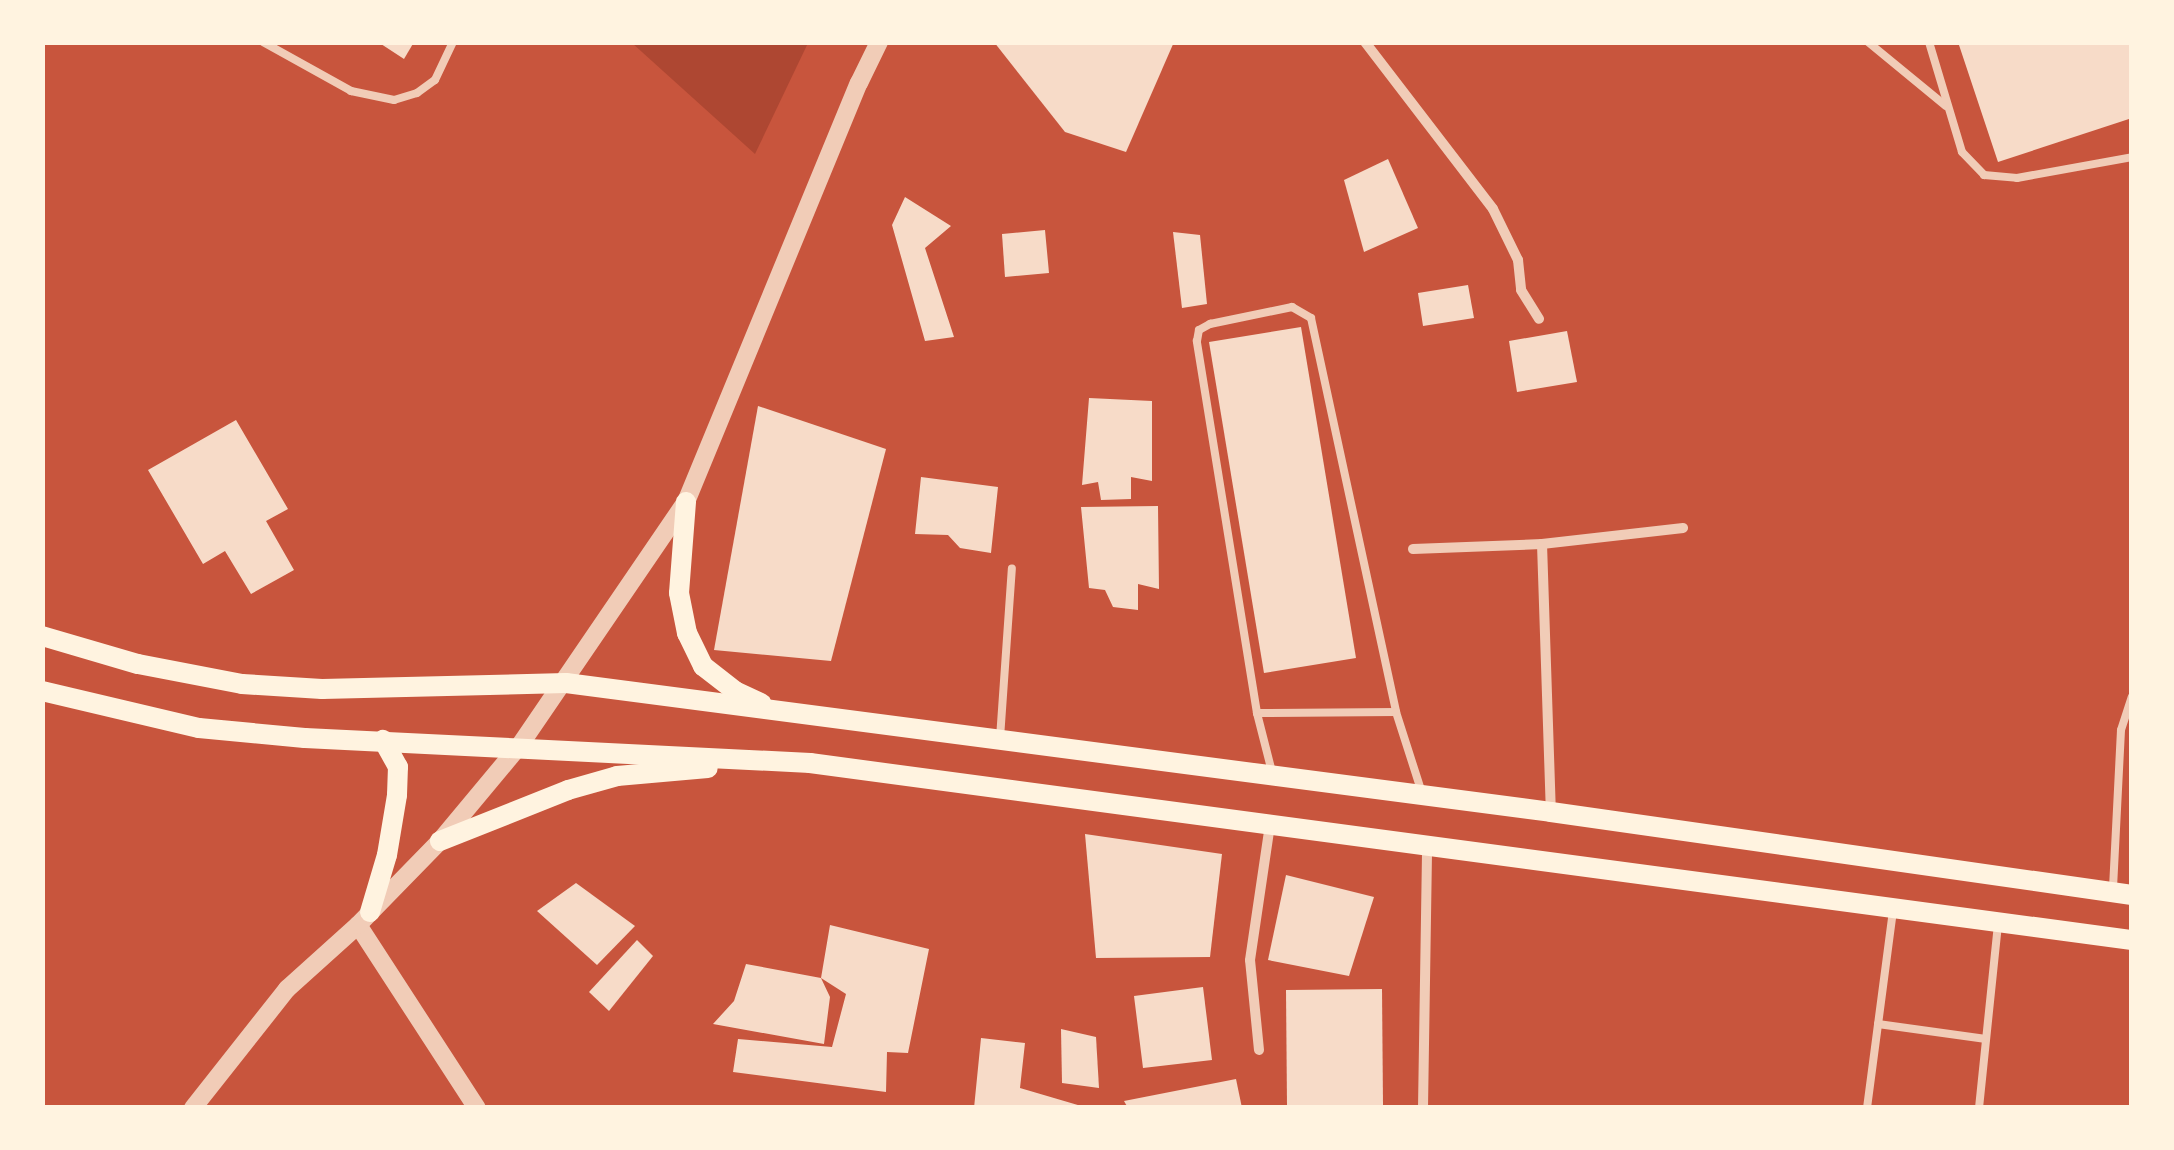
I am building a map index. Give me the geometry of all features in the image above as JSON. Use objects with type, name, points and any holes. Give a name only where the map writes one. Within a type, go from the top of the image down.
[{"type":"main road","points":[[686,502],[679,593],[686,633],[702,666],[735,691],[782,712]]},
{"type":"main road","points":[[42,636],[138,664],[242,684],[322,690],[566,684],[1551,812],[2122,894]]},
{"type":"main road","points":[[42,691],[199,728],[305,738],[810,763],[2132,940]]},
{"type":"main road","points":[[364,918],[386,855],[397,794],[398,766],[382,740]]},
{"type":"main road","points":[[440,841],[568,790],[617,776],[810,763]]},
{"type":"street","points":[[193,1108],[287,989],[440,841],[520,746],[566,684],[686,502],[858,82],[879,42]]},
{"type":"street","points":[[1366,42],[1494,209],[1518,260],[1520,290],[1538,319]]},
{"type":"street","points":[[1413,549],[1542,544],[1682,528]]},
{"type":"street","points":[[1542,544],[1551,812]]},
{"type":"street","points":[[1259,1050],[1250,960],[1270,826]]},
{"type":"street","points":[[1423,1108],[1428,848]]},
{"type":"street","points":[[364,918],[477,1108]]},
{"type":"lane","points":[[264,42],[351,92],[394,100],[417,93],[434,80],[453,42]]},
{"type":"lane","points":[[1868,42],[1948,108]]},
{"type":"lane","points":[[1929,42],[1962,152],[1984,175],[2016,178],[2132,157]]},
{"type":"lane","points":[[1274,778],[1257,713],[1197,341],[1199,330],[1210,324],[1292,306],[1311,318],[1396,712],[1423,798]]},
{"type":"lane","points":[[1000,738],[1012,568]]},
{"type":"lane","points":[[2122,894],[2121,730],[2132,697]]},
{"type":"lane","points":[[1257,713],[1396,712]]},
{"type":"lane","points":[[1868,1108],[1894,910]]},
{"type":"lane","points":[[1979,1108],[1998,923]]},
{"type":"lane","points":[[1878,1024],[1986,1039]]},
{"type":"shaded area","points":[[632,43],[808,43],[755,154]]},
{"type":"building","points":[[378,42],[414,42],[404,59]]},
{"type":"building","points":[[994,42],[1174,42],[1126,152],[1065,132]]},
{"type":"building","points":[[1958,42],[2132,42],[2132,118],[1998,162]]},
{"type":"building","points":[[1388,159],[1418,228],[1364,252],[1344,180]]},
{"type":"building","points":[[905,197],[951,226],[925,248],[954,337],[925,341],[892,225]]},
{"type":"building","points":[[1045,230],[1049,273],[1005,277],[1002,234]]},
{"type":"building","points":[[1173,232],[1200,235],[1207,304],[1182,308]]},
{"type":"building","points":[[1468,285],[1474,318],[1423,326],[1418,293]]},
{"type":"building","points":[[1301,327],[1356,658],[1264,673],[1209,342]]},
{"type":"building","points":[[1567,331],[1577,382],[1517,392],[1509,341]]},
{"type":"building","points":[[1089,398],[1152,401],[1152,481],[1131,477],[1131,499],[1101,500],[1098,482],[1082,485]]},
{"type":"building","points":[[758,406],[886,449],[831,661],[714,650]]},
{"type":"building","points":[[236,420],[288,509],[266,521],[294,570],[251,594],[225,551],[203,564],[148,470]]},
{"type":"building","points":[[921,477],[998,487],[991,553],[960,548],[948,535],[915,534]]},
{"type":"building","points":[[1158,506],[1159,589],[1138,584],[1138,610],[1113,607],[1105,590],[1089,588],[1081,507]]},
{"type":"building","points":[[1085,834],[1222,854],[1210,957],[1096,958]]},
{"type":"building","points":[[1286,875],[1374,897],[1349,976],[1268,960]]},
{"type":"building","points":[[576,883],[635,926],[597,965],[537,911]]},
{"type":"building","points":[[830,925],[929,949],[908,1053],[887,1052],[886,1092],[733,1072],[738,1039],[832,1047],[846,994],[821,978]]},
{"type":"building","points":[[637,940],[653,956],[609,1011],[589,992]]},
{"type":"building","points":[[746,964],[821,978],[830,997],[824,1044],[713,1024],[734,1001]]},
{"type":"building","points":[[1203,987],[1212,1060],[1143,1068],[1134,996]]},
{"type":"building","points":[[1382,989],[1383,1105],[1287,1105],[1286,990]]},
{"type":"building","points":[[1061,1029],[1096,1037],[1099,1088],[1062,1083]]},
{"type":"building","points":[[981,1038],[1025,1043],[1020,1088],[1088,1108],[974,1108]]},
{"type":"building","points":[[1236,1079],[1242,1108],[1128,1108],[1124,1101]]}]
